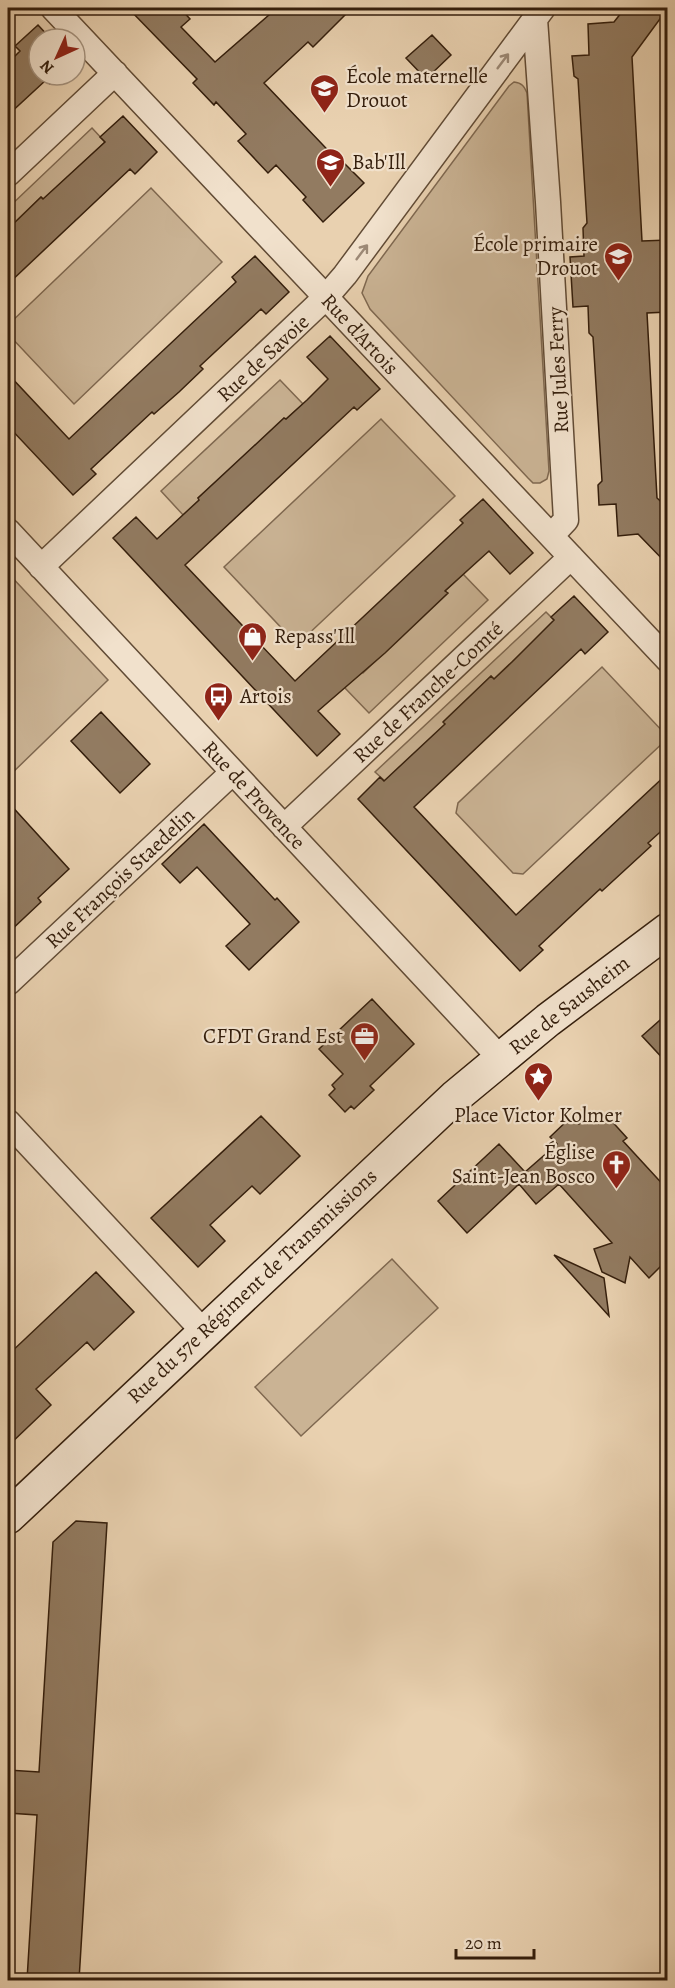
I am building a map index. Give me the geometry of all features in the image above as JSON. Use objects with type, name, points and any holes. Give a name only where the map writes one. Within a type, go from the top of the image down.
[{"type":"main road","name":"Rue de Sausheim","points":[[501,1059],[668,930]]},
{"type":"main road","name":"Rue du 57e Régiment de Transmissions","points":[[8,1517],[454,1097],[501,1059]]},
{"type":"street","name":"Rue d'Artois","points":[[53,8],[668,660]]},
{"type":"street","name":"Rue Jules Ferry","points":[[539,13],[566,520],[551,536]]},
{"type":"street","name":"Rue de Savoie","points":[[41,567],[326,297],[345,275],[539,13]]},
{"type":"street","points":[[8,174],[115,73]]},
{"type":"street","name":"Rue de Provence","points":[[8,531],[501,1059]]},
{"type":"street","name":"Rue de Franche-Comté","points":[[284,827],[571,557]]},
{"type":"street","name":"Rue François Staedelin","points":[[8,983],[233,772]]},
{"type":"street","points":[[8,1122],[204,1332]]},
{"type":"shaded area","points":[[514,82],[522,85],[527,93],[549,471],[547,479],[540,483],[533,483],[528,478],[370,309],[362,293],[368,276]]},
{"type":"shaded area","points":[[92,128],[105,142],[8,229],[8,208]]},
{"type":"shaded area","points":[[151,188],[222,262],[74,404],[8,334],[8,325]]},
{"type":"shaded area","points":[[280,380],[303,404],[198,498],[200,500],[184,516],[161,491]]},
{"type":"shaded area","points":[[381,419],[455,496],[302,640],[291,638],[224,567]]},
{"type":"shaded area","points":[[8,573],[108,680],[8,777]]},
{"type":"shaded area","points":[[463,574],[488,600],[369,713],[344,687],[361,671],[363,673],[447,593],[445,591]]},
{"type":"shaded area","points":[[546,612],[555,621],[494,679],[491,676],[444,721],[446,724],[385,781],[375,772]]},
{"type":"shaded area","points":[[602,667],[667,736],[667,739],[523,874],[513,873],[456,813],[458,803]]},
{"type":"shaded area","points":[[392,1259],[438,1308],[301,1436],[255,1387]]},
{"type":"building","points":[[128,8],[180,8],[190,19],[181,27],[215,62],[277,8],[352,8],[313,47],[308,42],[264,83],[341,164],[343,162],[364,183],[323,222],[303,200],[306,197],[276,165],[268,173],[238,141],[246,134],[216,102],[214,105],[193,83],[197,79]]},
{"type":"building","name":"École primaire Drouot","points":[[625,8],[668,8],[632,57],[642,241],[668,240],[668,312],[647,313],[657,498],[668,508],[668,565],[638,534],[618,536],[616,504],[599,505],[598,485],[602,481],[593,337],[589,333],[588,306],[573,307],[570,257],[584,256],[583,228],[587,223],[578,79],[574,76],[572,56],[589,55],[588,24],[614,22]]},
{"type":"building","points":[[27,35],[27,87],[38,87],[8,115],[8,63],[20,51],[15,46]]},
{"type":"building","points":[[432,35],[451,55],[426,79],[406,58]]},
{"type":"building","points":[[123,116],[157,152],[135,174],[130,169],[8,284],[8,229],[105,142],[100,137]]},
{"type":"building","points":[[255,256],[289,292],[266,314],[261,309],[200,366],[203,369],[179,392],[154,414],[152,412],[91,469],[96,474],[73,495],[8,426],[8,374],[69,439],[236,282],[232,277]]},
{"type":"building","points":[[330,336],[380,389],[357,410],[354,407],[185,565],[295,681],[463,523],[460,520],[483,499],[533,553],[510,574],[489,551],[445,591],[448,593],[385,653],[318,711],[340,734],[317,756],[113,538],[136,517],[157,539],[284,418],[286,419],[307,400],[328,379],[307,357]]},
{"type":"building","points":[[574,596],[608,632],[585,654],[581,649],[414,807],[516,915],[668,773],[668,825],[648,843],[651,846],[602,891],[600,889],[539,946],[543,950],[520,971],[358,799],[380,777],[384,781],[445,724],[443,722],[491,676],[494,679],[554,620],[551,617]]},
{"type":"building","points":[[101,712],[150,764],[120,793],[71,741]]},
{"type":"building","points":[[8,802],[69,869],[38,898],[41,902],[8,933]]},
{"type":"building","points":[[204,824],[275,900],[277,898],[299,922],[249,970],[226,946],[250,924],[197,867],[180,883],[162,864]]},
{"type":"building","name":"CFDT Grand Est","points":[[372,999],[414,1044],[370,1086],[374,1090],[354,1109],[351,1106],[345,1112],[329,1095],[335,1089],[332,1085],[343,1074],[319,1049]]},
{"type":"building","points":[[668,1013],[668,1064],[642,1036]]},
{"type":"building","name":"Église Saint-Jean Bosco","points":[[599,1113],[605,1120],[608,1117],[627,1138],[623,1141],[668,1190],[668,1259],[649,1278],[630,1257],[625,1283],[602,1272],[594,1249],[612,1243],[559,1184],[536,1204],[519,1184],[467,1233],[438,1201],[499,1144],[525,1172],[557,1144],[550,1137],[572,1116],[579,1124],[588,1116],[592,1120]]},
{"type":"building","points":[[261,1116],[300,1156],[260,1194],[252,1186],[210,1225],[225,1241],[198,1267],[151,1218]]},
{"type":"building","points":[[554,1255],[604,1278],[609,1316]]},
{"type":"building","points":[[96,1272],[134,1312],[94,1350],[87,1342],[36,1389],[51,1405],[8,1446],[8,1355]]},
{"type":"building","points":[[76,1521],[107,1523],[79,1980],[27,1980],[37,1815],[8,1813],[8,1770],[39,1772],[53,1542]]},
{"type":"place","name":"École maternelle Drouot","points":[[325,114]]},
{"type":"place","name":"Bab'Ill","points":[[331,188]]},
{"type":"place","name":"École primaire Drouot","points":[[619,282]]},
{"type":"place","name":"Repass'Ill","points":[[253,662]]},
{"type":"place","name":"Artois","points":[[219,722]]},
{"type":"place","name":"CFDT Grand Est","points":[[364,1062]]},
{"type":"place","name":"Place Victor Kolmer","points":[[538,1102]]},
{"type":"place","name":"Église Saint-Jean Bosco","points":[[616,1190]]}]
